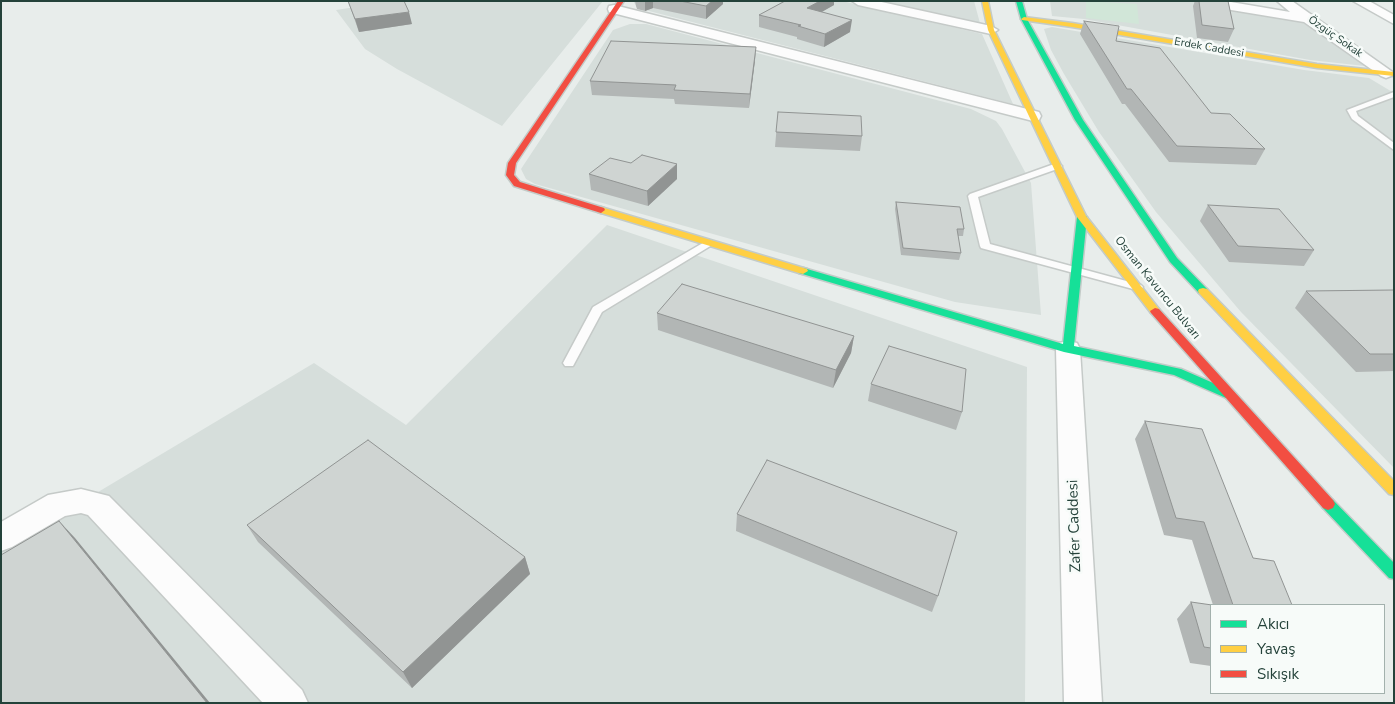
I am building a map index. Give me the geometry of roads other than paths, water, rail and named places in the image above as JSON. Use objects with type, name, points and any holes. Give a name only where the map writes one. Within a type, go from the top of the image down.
[{"type":"main road","name":"Osman Kavuncu Bulvarı","points":[[985,1],[991,30],[1082,217],[1157,314],[1356,534],[1394,573]]},
{"type":"main road","points":[[1019,1],[1024,19],[1079,120],[1172,260],[1394,490]]},
{"type":"main road","points":[[617,5],[512,163],[510,176],[517,184],[708,243],[1068,349],[1177,372],[1230,395]]},
{"type":"main road","name":"Erdek Caddesi","points":[[1010,15],[1024,19],[1072,24],[1310,65],[1388,76]]},
{"type":"main road","points":[[1068,349],[1082,217]]},
{"type":"street","points":[[858,1],[991,30]]},
{"type":"street","points":[[1201,1],[1308,19]]},
{"type":"street","name":"Özgüç Sokak","points":[[1283,1],[1388,76]]},
{"type":"street","points":[[1359,1],[1394,20]]},
{"type":"street","points":[[617,5],[1033,116]]},
{"type":"street","name":"Zafer Caddesi","points":[[1068,349],[1083,703]]},
{"type":"street","points":[[1,538],[59,504],[81,501],[98,506],[289,703]]},
{"type":"lane","points":[[1394,94],[1351,110],[1356,117],[1394,147]]},
{"type":"lane","points":[[1057,166],[973,196],[985,246],[1136,287]]},
{"type":"lane","points":[[569,363],[598,310],[708,243]]}]
